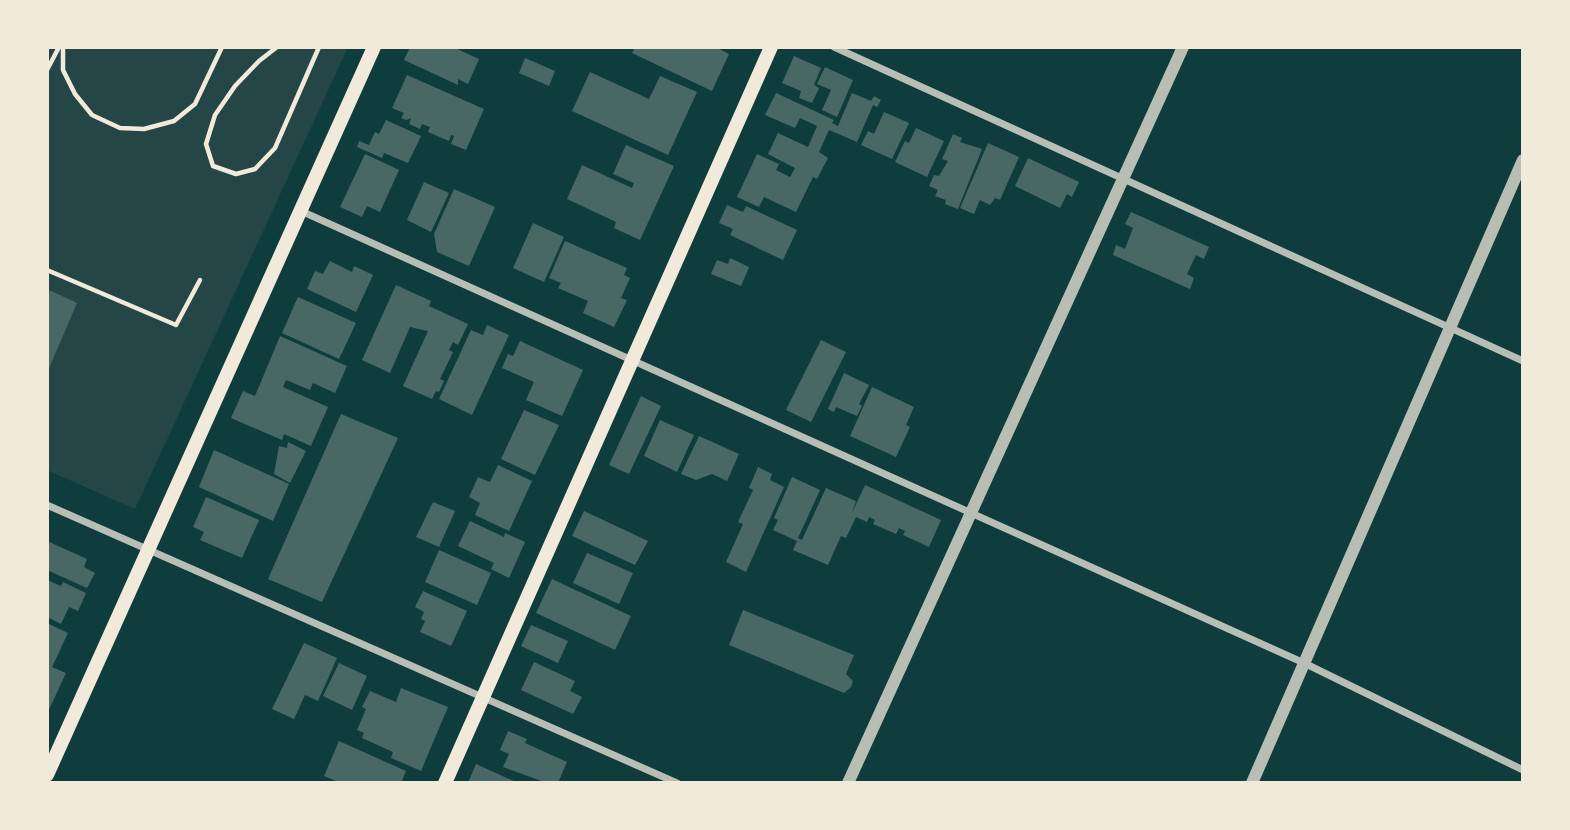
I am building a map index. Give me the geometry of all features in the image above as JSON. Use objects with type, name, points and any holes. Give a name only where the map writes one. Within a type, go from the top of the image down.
[{"type":"main road","points":[[47,775],[374,47]]},
{"type":"main road","points":[[445,783],[771,47]]},
{"type":"street","points":[[834,47],[1523,361]]},
{"type":"street","points":[[848,783],[1182,47]]},
{"type":"street","points":[[1252,783],[1523,160]]},
{"type":"street","points":[[301,211],[1304,663],[1523,769]]},
{"type":"street","points":[[47,505],[677,783]]},
{"type":"path","points":[[61,47],[63,70],[75,94],[92,115],[120,128],[145,129],[174,121],[195,104],[222,47]]},
{"type":"path","points":[[47,69],[61,47]]},
{"type":"path","points":[[277,47],[235,86],[215,115],[206,144],[214,166],[236,174],[255,169],[275,148],[319,47]]},
{"type":"path","points":[[47,270],[176,325],[200,280]]},
{"type":"shaded area","points":[[47,47],[348,47],[135,509],[47,470]]},
{"type":"building","points":[[410,47],[453,47],[479,59],[468,84],[458,79],[458,85],[404,60]]},
{"type":"building","points":[[635,47],[715,47],[729,54],[712,91],[632,53]]},
{"type":"building","points":[[794,56],[821,68],[814,85],[819,88],[812,103],[799,98],[801,91],[782,83]]},
{"type":"building","points":[[525,58],[555,71],[549,86],[519,73]]},
{"type":"building","points":[[825,67],[853,80],[837,117],[822,110],[831,90],[817,84]]},
{"type":"building","points":[[590,72],[649,99],[660,76],[697,92],[668,155],[572,111]]},
{"type":"building","points":[[407,75],[484,109],[466,150],[451,144],[454,136],[451,135],[449,141],[428,132],[430,127],[422,124],[420,129],[409,124],[411,118],[401,118],[404,113],[392,108]]},
{"type":"building","points":[[776,93],[834,120],[832,123],[838,126],[852,93],[871,101],[874,96],[881,100],[877,107],[873,105],[857,142],[829,130],[819,152],[828,158],[817,179],[813,177],[796,212],[764,197],[759,207],[737,197],[757,154],[779,164],[776,170],[790,177],[795,168],[768,154],[778,133],[808,147],[817,126],[800,118],[795,128],[765,115]]},
{"type":"building","points":[[884,112],[909,123],[892,159],[861,145],[868,131],[874,134]]},
{"type":"building","points":[[386,120],[421,136],[408,163],[384,153],[382,158],[357,147],[359,141],[369,145],[375,132],[379,134]]},
{"type":"building","points":[[916,128],[944,141],[927,177],[895,162],[905,141],[909,143]]},
{"type":"building","points":[[953,134],[962,138],[960,142],[982,149],[958,209],[945,204],[946,200],[935,196],[938,190],[929,186],[934,175],[939,176],[948,161],[942,159]]},
{"type":"building","points":[[988,143],[1019,157],[1000,200],[995,198],[990,205],[980,200],[974,214],[960,208]]},
{"type":"building","points":[[626,145],[674,166],[640,240],[614,228],[616,222],[567,199],[582,165],[632,188],[634,183],[613,174]]},
{"type":"building","points":[[365,154],[399,170],[380,212],[367,206],[362,217],[340,207]]},
{"type":"building","points":[[1028,158],[1079,182],[1072,197],[1067,194],[1060,208],[1015,186]]},
{"type":"building","points":[[424,182],[449,193],[431,232],[407,220]]},
{"type":"building","points":[[454,189],[495,207],[469,266],[437,252],[434,234]]},
{"type":"building","points":[[727,205],[743,212],[746,206],[797,230],[783,260],[730,235],[733,229],[719,223]]},
{"type":"building","points":[[1131,212],[1209,247],[1204,259],[1196,255],[1187,274],[1194,278],[1190,289],[1113,255],[1116,245],[1125,249],[1133,228],[1125,224]]},
{"type":"building","points":[[533,223],[564,237],[544,282],[513,268]]},
{"type":"building","points":[[565,241],[627,268],[624,275],[630,278],[621,298],[627,300],[614,327],[583,313],[588,301],[558,288],[561,283],[549,278]]},
{"type":"building","points":[[730,258],[749,267],[741,286],[711,274],[717,260],[728,264]]},
{"type":"building","points":[[330,261],[352,272],[354,266],[373,275],[356,312],[307,289],[315,271],[323,274]]},
{"type":"building","points":[[396,285],[431,301],[429,306],[468,324],[458,345],[453,342],[449,350],[453,352],[440,379],[444,381],[432,399],[403,386],[428,331],[410,327],[390,373],[362,360]]},
{"type":"building","points":[[47,289],[77,303],[47,373]]},
{"type":"building","points":[[298,297],[356,323],[339,359],[282,333]]},
{"type":"building","points":[[487,325],[509,335],[472,415],[439,399],[471,330],[483,335]]},
{"type":"building","points":[[280,336],[347,366],[335,393],[313,383],[310,390],[286,380],[283,387],[328,407],[311,446],[284,434],[282,440],[231,418],[243,391],[255,396]]},
{"type":"building","points":[[821,340],[846,352],[811,422],[786,410]]},
{"type":"building","points":[[520,341],[583,370],[562,416],[526,400],[534,382],[502,368],[508,354],[513,356]]},
{"type":"building","points":[[844,373],[869,385],[859,404],[862,406],[857,416],[836,407],[834,412],[828,409]]},
{"type":"building","points":[[872,387],[914,407],[906,425],[910,427],[896,457],[850,436]]},
{"type":"building","points":[[641,396],[661,406],[629,474],[609,465]]},
{"type":"building","points":[[524,410],[559,425],[535,475],[501,459]]},
{"type":"building","points":[[341,414],[398,438],[322,602],[268,579]]},
{"type":"building","points":[[660,420],[694,435],[677,472],[644,456]]},
{"type":"building","points":[[699,436],[739,454],[727,481],[712,474],[696,480],[681,474]]},
{"type":"building","points":[[288,442],[306,451],[290,483],[274,474],[279,446],[287,448]]},
{"type":"building","points":[[214,450],[289,484],[273,521],[199,487]]},
{"type":"building","points":[[498,465],[532,481],[509,531],[475,515],[480,503],[469,497],[478,477],[490,482]]},
{"type":"building","points":[[758,467],[772,474],[770,480],[784,487],[746,572],[726,562],[743,524],[738,522],[753,490],[749,488]]},
{"type":"building","points":[[792,477],[820,490],[798,538],[802,540],[826,488],[856,501],[852,513],[865,485],[941,520],[929,547],[903,535],[905,531],[899,528],[896,534],[873,524],[875,520],[869,517],[867,522],[856,517],[846,538],[841,536],[828,565],[793,550],[797,541],[773,530],[778,520],[774,518]]},
{"type":"building","points":[[206,497],[259,520],[242,558],[200,540],[204,532],[193,527]]},
{"type":"building","points":[[433,502],[455,511],[439,547],[416,537]]},
{"type":"building","points":[[584,511],[648,541],[635,565],[572,536]]},
{"type":"building","points":[[470,521],[504,537],[505,533],[525,542],[509,578],[491,569],[494,563],[458,546]]},
{"type":"building","points":[[47,541],[87,559],[84,567],[95,573],[87,588],[47,570]]},
{"type":"building","points":[[439,550],[491,573],[477,605],[425,582]]},
{"type":"building","points":[[587,553],[633,573],[619,604],[573,583]]},
{"type":"building","points":[[552,579],[631,616],[615,650],[536,613]]},
{"type":"building","points":[[47,580],[61,586],[63,582],[86,593],[78,611],[69,607],[61,624],[47,617]]},
{"type":"building","points":[[423,591],[467,611],[451,646],[420,632],[425,621],[421,619],[424,612],[415,607]]},
{"type":"building","points":[[743,610],[854,655],[846,674],[853,681],[851,687],[844,693],[729,645]]},
{"type":"building","points":[[47,623],[68,633],[52,667],[66,673],[47,714]]},
{"type":"building","points":[[531,625],[568,641],[558,663],[521,646]]},
{"type":"building","points":[[304,643],[337,658],[318,701],[305,695],[294,719],[272,709]]},
{"type":"building","points":[[534,662],[575,681],[570,691],[582,697],[573,714],[521,690]]},
{"type":"building","points":[[339,663],[367,676],[352,710],[323,696]]},
{"type":"building","points":[[401,688],[448,707],[421,771],[391,758],[393,752],[362,738],[364,733],[357,730],[366,709],[362,707],[370,691],[396,702]]},
{"type":"building","points":[[508,731],[527,739],[525,743],[567,762],[558,783],[547,783],[503,767],[509,754],[500,750]]},
{"type":"building","points":[[339,741],[406,771],[401,783],[340,783],[324,776]]},
{"type":"building","points":[[476,764],[518,783],[468,783]]}]
